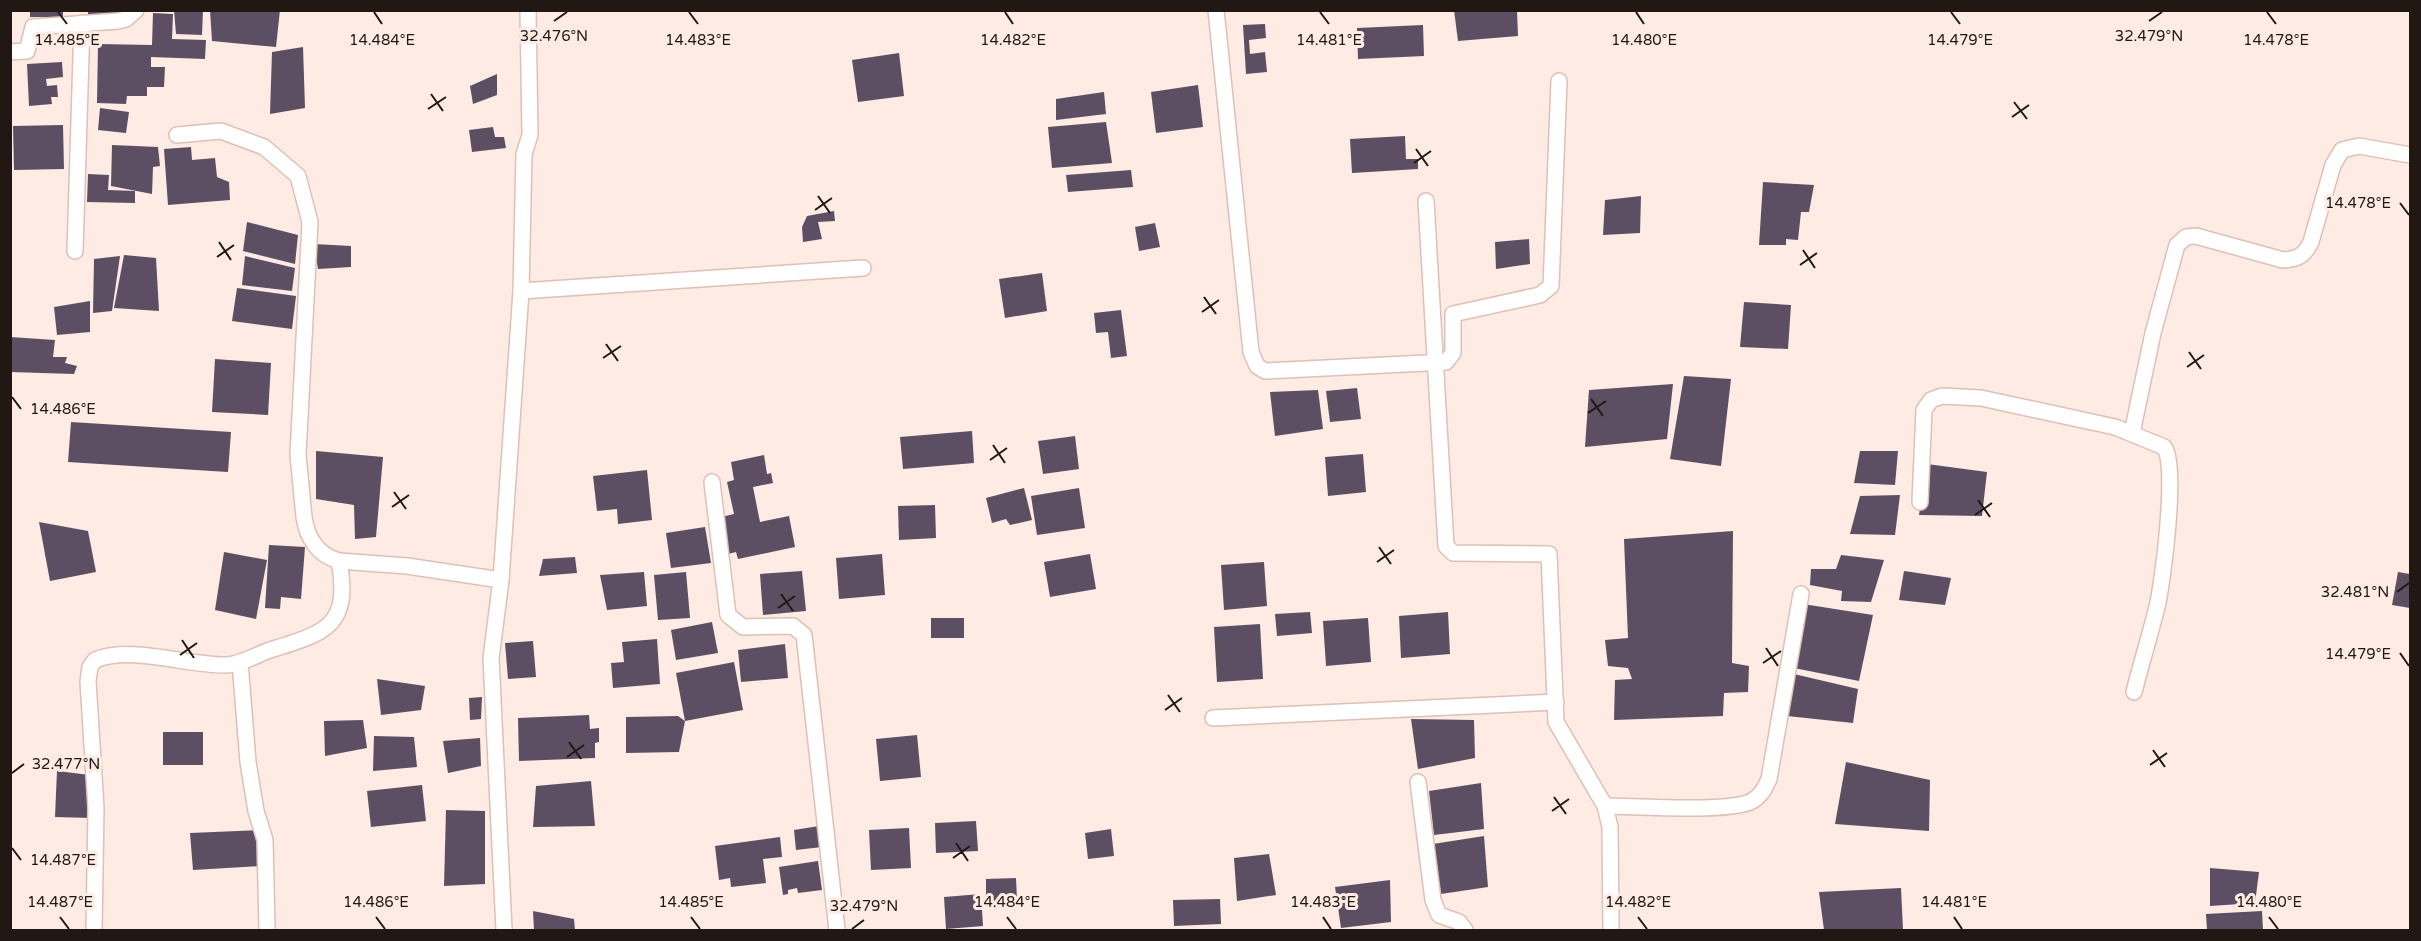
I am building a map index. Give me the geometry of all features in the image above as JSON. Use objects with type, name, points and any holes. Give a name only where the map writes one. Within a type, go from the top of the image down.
[{"type":"street","points":[[10,52],[27,51],[33,27],[118,21],[126,19],[136,10]]},
{"type":"street","points":[[504,930],[491,658],[501,580],[521,291],[524,154],[531,135],[528,10]]},
{"type":"street","points":[[1216,10],[1251,352],[1257,366],[1274,373],[1435,365],[1446,362],[1453,353],[1453,314],[1540,295],[1551,286],[1559,81]]},
{"type":"street","points":[[75,251],[82,23]]},
{"type":"street","points":[[177,135],[220,131],[264,147],[298,176],[310,222],[298,455],[306,527],[318,550],[327,558],[339,561],[407,566],[501,580]]},
{"type":"street","points":[[2133,433],[2153,333],[2177,245],[2186,237],[2196,236],[2283,260],[2297,259],[2305,253],[2311,242],[2333,165],[2342,150],[2359,146],[2410,155]]},
{"type":"street","points":[[1426,201],[1446,546],[1453,553],[1549,554],[1559,728],[1605,806],[1610,827],[1611,930]]},
{"type":"street","points":[[521,291],[863,268]]},
{"type":"street","points":[[1920,502],[1924,410],[1931,400],[1942,396],[1981,398],[2133,433],[2164,447],[2171,460],[2169,513],[2157,604],[2134,692]]},
{"type":"street","points":[[712,482],[728,615],[743,627],[786,625],[800,629],[804,635],[837,930]]},
{"type":"street","points":[[94,930],[96,808],[88,681],[90,667],[95,660],[104,656],[119,655],[220,665],[240,662],[309,638],[332,623],[343,590],[339,561]]},
{"type":"street","points":[[1605,806],[1731,807],[1755,800],[1763,792],[1769,779],[1801,594]]},
{"type":"street","points":[[240,662],[248,762],[256,811],[265,840],[267,930]]},
{"type":"street","points":[[1214,718],[1556,702]]},
{"type":"street","points":[[1418,782],[1433,900],[1439,915],[1459,922],[1465,930]]},
{"type":"building","points":[[30,10],[63,10],[63,17],[30,17]]},
{"type":"building","points":[[88,10],[126,10],[126,13],[88,15]]},
{"type":"building","points":[[174,10],[203,10],[202,35],[176,34]]},
{"type":"building","points":[[210,10],[280,10],[276,47],[212,41]]},
{"type":"building","points":[[1454,10],[1517,10],[1518,36],[1458,41]]},
{"type":"building","points":[[153,13],[173,14],[172,39],[206,40],[205,59],[151,57],[151,67],[165,67],[164,87],[147,87],[147,96],[127,96],[126,104],[97,103],[98,44],[152,45]]},
{"type":"building","points":[[1265,24],[1266,38],[1249,40],[1250,54],[1265,52],[1267,72],[1246,74],[1243,25]]},
{"type":"building","points":[[1423,25],[1424,56],[1358,59],[1357,28]]},
{"type":"building","points":[[303,47],[305,108],[270,114],[272,52]]},
{"type":"building","points":[[899,53],[904,96],[858,102],[852,60]]},
{"type":"building","points":[[62,62],[63,77],[46,79],[47,86],[57,85],[58,97],[51,97],[52,104],[29,106],[27,64]]},
{"type":"building","points":[[497,74],[497,95],[473,104],[470,86]]},
{"type":"building","points":[[1198,85],[1203,127],[1156,133],[1151,92]]},
{"type":"building","points":[[1104,92],[1106,114],[1056,120],[1056,99]]},
{"type":"building","points":[[100,108],[129,112],[126,133],[98,130]]},
{"type":"building","points":[[1106,122],[1112,163],[1052,168],[1048,127]]},
{"type":"building","points":[[63,125],[64,169],[14,170],[13,126]]},
{"type":"building","points":[[493,127],[495,137],[504,137],[506,148],[472,152],[469,130]]},
{"type":"building","points":[[1405,136],[1406,159],[1418,159],[1418,169],[1352,173],[1350,139]]},
{"type":"building","points":[[112,145],[158,147],[160,166],[153,167],[152,194],[111,186]]},
{"type":"building","points":[[191,147],[192,160],[215,158],[217,177],[229,182],[230,200],[168,205],[164,149]]},
{"type":"building","points":[[1131,170],[1133,187],[1068,192],[1066,175]]},
{"type":"building","points":[[88,174],[109,175],[108,190],[135,191],[135,203],[87,202]]},
{"type":"building","points":[[1763,182],[1814,185],[1809,212],[1801,212],[1798,240],[1786,239],[1786,245],[1759,245]]},
{"type":"building","points":[[1641,196],[1640,233],[1603,235],[1605,200]]},
{"type":"building","points":[[834,211],[835,221],[818,222],[822,239],[803,242],[802,227],[807,216]]},
{"type":"building","points":[[247,222],[298,235],[295,264],[243,251]]},
{"type":"building","points":[[1155,223],[1160,247],[1139,251],[1135,227]]},
{"type":"building","points":[[1529,239],[1530,264],[1496,269],[1495,242]]},
{"type":"building","points":[[314,244],[351,246],[351,267],[318,269]]},
{"type":"building","points":[[124,255],[156,258],[159,311],[114,308]]},
{"type":"building","points":[[120,256],[112,311],[93,313],[94,259]]},
{"type":"building","points":[[245,256],[295,268],[292,291],[242,285]]},
{"type":"building","points":[[1042,273],[1047,311],[1005,318],[999,279]]},
{"type":"building","points":[[237,288],[296,296],[292,329],[232,321]]},
{"type":"building","points":[[90,301],[90,332],[57,335],[54,307]]},
{"type":"building","points":[[1744,302],[1791,305],[1788,349],[1740,347]]},
{"type":"building","points":[[1121,310],[1127,356],[1111,358],[1108,332],[1096,333],[1094,313]]},
{"type":"building","points":[[10,337],[55,340],[53,357],[67,357],[65,363],[77,366],[74,374],[10,372]]},
{"type":"building","points":[[215,359],[271,363],[268,415],[212,412]]},
{"type":"building","points":[[1684,376],[1731,379],[1721,466],[1670,459]]},
{"type":"building","points":[[1673,384],[1667,439],[1585,447],[1589,390]]},
{"type":"building","points":[[1357,388],[1361,419],[1330,422],[1326,391]]},
{"type":"building","points":[[1318,390],[1323,429],[1275,436],[1270,392]]},
{"type":"building","points":[[71,422],[231,432],[228,472],[68,462]]},
{"type":"building","points":[[972,431],[974,463],[903,469],[900,437]]},
{"type":"building","points":[[1075,436],[1079,469],[1043,474],[1038,441]]},
{"type":"building","points":[[316,451],[383,457],[376,537],[355,539],[354,505],[316,499]]},
{"type":"building","points":[[1860,451],[1898,451],[1895,485],[1854,483]]},
{"type":"building","points":[[1363,454],[1366,492],[1328,496],[1325,457]]},
{"type":"building","points":[[764,455],[767,474],[771,473],[773,483],[753,487],[760,522],[789,516],[795,547],[738,559],[736,552],[728,554],[721,517],[734,514],[727,482],[734,480],[731,462]]},
{"type":"building","points":[[1927,464],[1987,472],[1982,516],[1919,515]]},
{"type":"building","points":[[647,470],[652,520],[618,524],[617,509],[597,511],[593,476]]},
{"type":"building","points":[[1024,488],[1032,520],[1010,525],[1006,519],[992,523],[986,498]]},
{"type":"building","points":[[1079,488],[1085,528],[1037,535],[1031,496]]},
{"type":"building","points":[[1900,495],[1895,535],[1850,534],[1860,496]]},
{"type":"building","points":[[935,505],[936,538],[899,540],[898,506]]},
{"type":"building","points":[[39,522],[88,531],[96,572],[50,581]]},
{"type":"building","points":[[705,527],[711,563],[671,568],[666,533]]},
{"type":"building","points":[[1733,531],[1732,663],[1749,666],[1748,692],[1724,693],[1723,716],[1614,720],[1615,680],[1632,679],[1628,668],[1608,666],[1605,640],[1628,638],[1624,539]]},
{"type":"building","points":[[269,545],[305,547],[301,599],[281,597],[280,609],[265,608]]},
{"type":"building","points":[[224,552],[267,560],[256,619],[215,610]]},
{"type":"building","points":[[882,554],[885,595],[839,599],[836,558]]},
{"type":"building","points":[[1090,554],[1096,589],[1050,597],[1044,562]]},
{"type":"building","points":[[1841,555],[1884,560],[1871,602],[1841,601],[1842,591],[1810,585],[1811,569],[1836,569]]},
{"type":"building","points":[[575,557],[577,573],[539,576],[543,559]]},
{"type":"building","points":[[1264,562],[1267,606],[1224,610],[1221,565]]},
{"type":"building","points":[[802,571],[806,611],[763,615],[760,574]]},
{"type":"building","points":[[1904,571],[1951,578],[1945,605],[1899,600]]},
{"type":"building","points":[[644,572],[647,606],[607,610],[600,575]]},
{"type":"building","points":[[686,572],[690,618],[658,620],[654,575]]},
{"type":"building","points":[[2398,572],[2410,574],[2410,608],[2392,605]]},
{"type":"building","points":[[1803,604],[1873,615],[1859,681],[1794,668]]},
{"type":"building","points":[[1310,612],[1312,633],[1277,636],[1275,614]]},
{"type":"building","points":[[1448,612],[1450,654],[1401,658],[1399,616]]},
{"type":"building","points":[[931,618],[964,618],[964,638],[931,638]]},
{"type":"building","points":[[1368,618],[1371,662],[1326,666],[1323,621]]},
{"type":"building","points":[[712,622],[718,653],[676,660],[671,630]]},
{"type":"building","points":[[1260,624],[1263,679],[1217,682],[1214,627]]},
{"type":"building","points":[[657,639],[660,684],[613,688],[611,663],[624,662],[622,642]]},
{"type":"building","points":[[533,641],[536,677],[508,679],[505,643]]},
{"type":"building","points":[[785,644],[788,678],[741,682],[738,650]]},
{"type":"building","points":[[734,662],[743,710],[685,721],[676,673]]},
{"type":"building","points":[[1794,674],[1858,689],[1853,723],[1787,716]]},
{"type":"building","points":[[377,679],[425,686],[421,710],[381,715]]},
{"type":"building","points":[[482,697],[481,719],[470,720],[469,698]]},
{"type":"building","points":[[589,715],[590,729],[599,728],[599,742],[595,743],[595,758],[519,761],[518,718]]},
{"type":"building","points":[[678,716],[685,721],[679,752],[626,753],[626,717]]},
{"type":"building","points":[[1411,719],[1474,720],[1475,758],[1418,769]]},
{"type":"building","points":[[363,720],[367,748],[325,756],[324,721]]},
{"type":"building","points":[[163,732],[203,732],[203,765],[163,765]]},
{"type":"building","points":[[917,735],[921,777],[880,781],[876,739]]},
{"type":"building","points":[[374,736],[414,737],[417,767],[373,771]]},
{"type":"building","points":[[480,738],[481,766],[448,773],[443,741]]},
{"type":"building","points":[[1846,762],[1930,780],[1929,831],[1835,824]]},
{"type":"building","points":[[57,771],[90,775],[92,818],[55,817]]},
{"type":"building","points":[[591,781],[595,826],[533,827],[536,786]]},
{"type":"building","points":[[1481,783],[1484,829],[1434,835],[1429,791]]},
{"type":"building","points":[[422,785],[426,821],[371,827],[367,791]]},
{"type":"building","points":[[446,810],[485,811],[485,884],[444,886]]},
{"type":"building","points":[[976,821],[978,851],[936,853],[935,823]]},
{"type":"building","points":[[819,826],[822,847],[796,850],[794,830]]},
{"type":"building","points":[[909,828],[911,868],[871,870],[869,830]]},
{"type":"building","points":[[1111,829],[1114,856],[1088,859],[1085,833]]},
{"type":"building","points":[[260,830],[262,866],[193,870],[190,833]]},
{"type":"building","points":[[1484,836],[1488,887],[1441,894],[1433,844]]},
{"type":"building","points":[[780,837],[782,857],[763,859],[766,883],[731,887],[730,878],[719,880],[715,846]]},
{"type":"building","points":[[1269,854],[1276,895],[1237,901],[1234,858]]},
{"type":"building","points":[[818,861],[822,890],[798,893],[797,888],[788,890],[788,894],[783,895],[779,867]]},
{"type":"building","points":[[2210,868],[2259,872],[2255,903],[2210,906]]},
{"type":"building","points":[[1016,878],[1017,900],[986,901],[986,879]]},
{"type":"building","points":[[1390,880],[1391,922],[1341,928],[1335,887]]},
{"type":"building","points":[[1901,888],[1903,930],[1824,930],[1819,892]]},
{"type":"building","points":[[981,894],[983,926],[946,929],[944,897]]},
{"type":"building","points":[[1220,899],[1221,924],[1174,926],[1173,900]]},
{"type":"building","points":[[533,911],[574,919],[575,930],[534,930]]},
{"type":"building","points":[[2262,911],[2263,930],[2207,930],[2206,914]]}]
